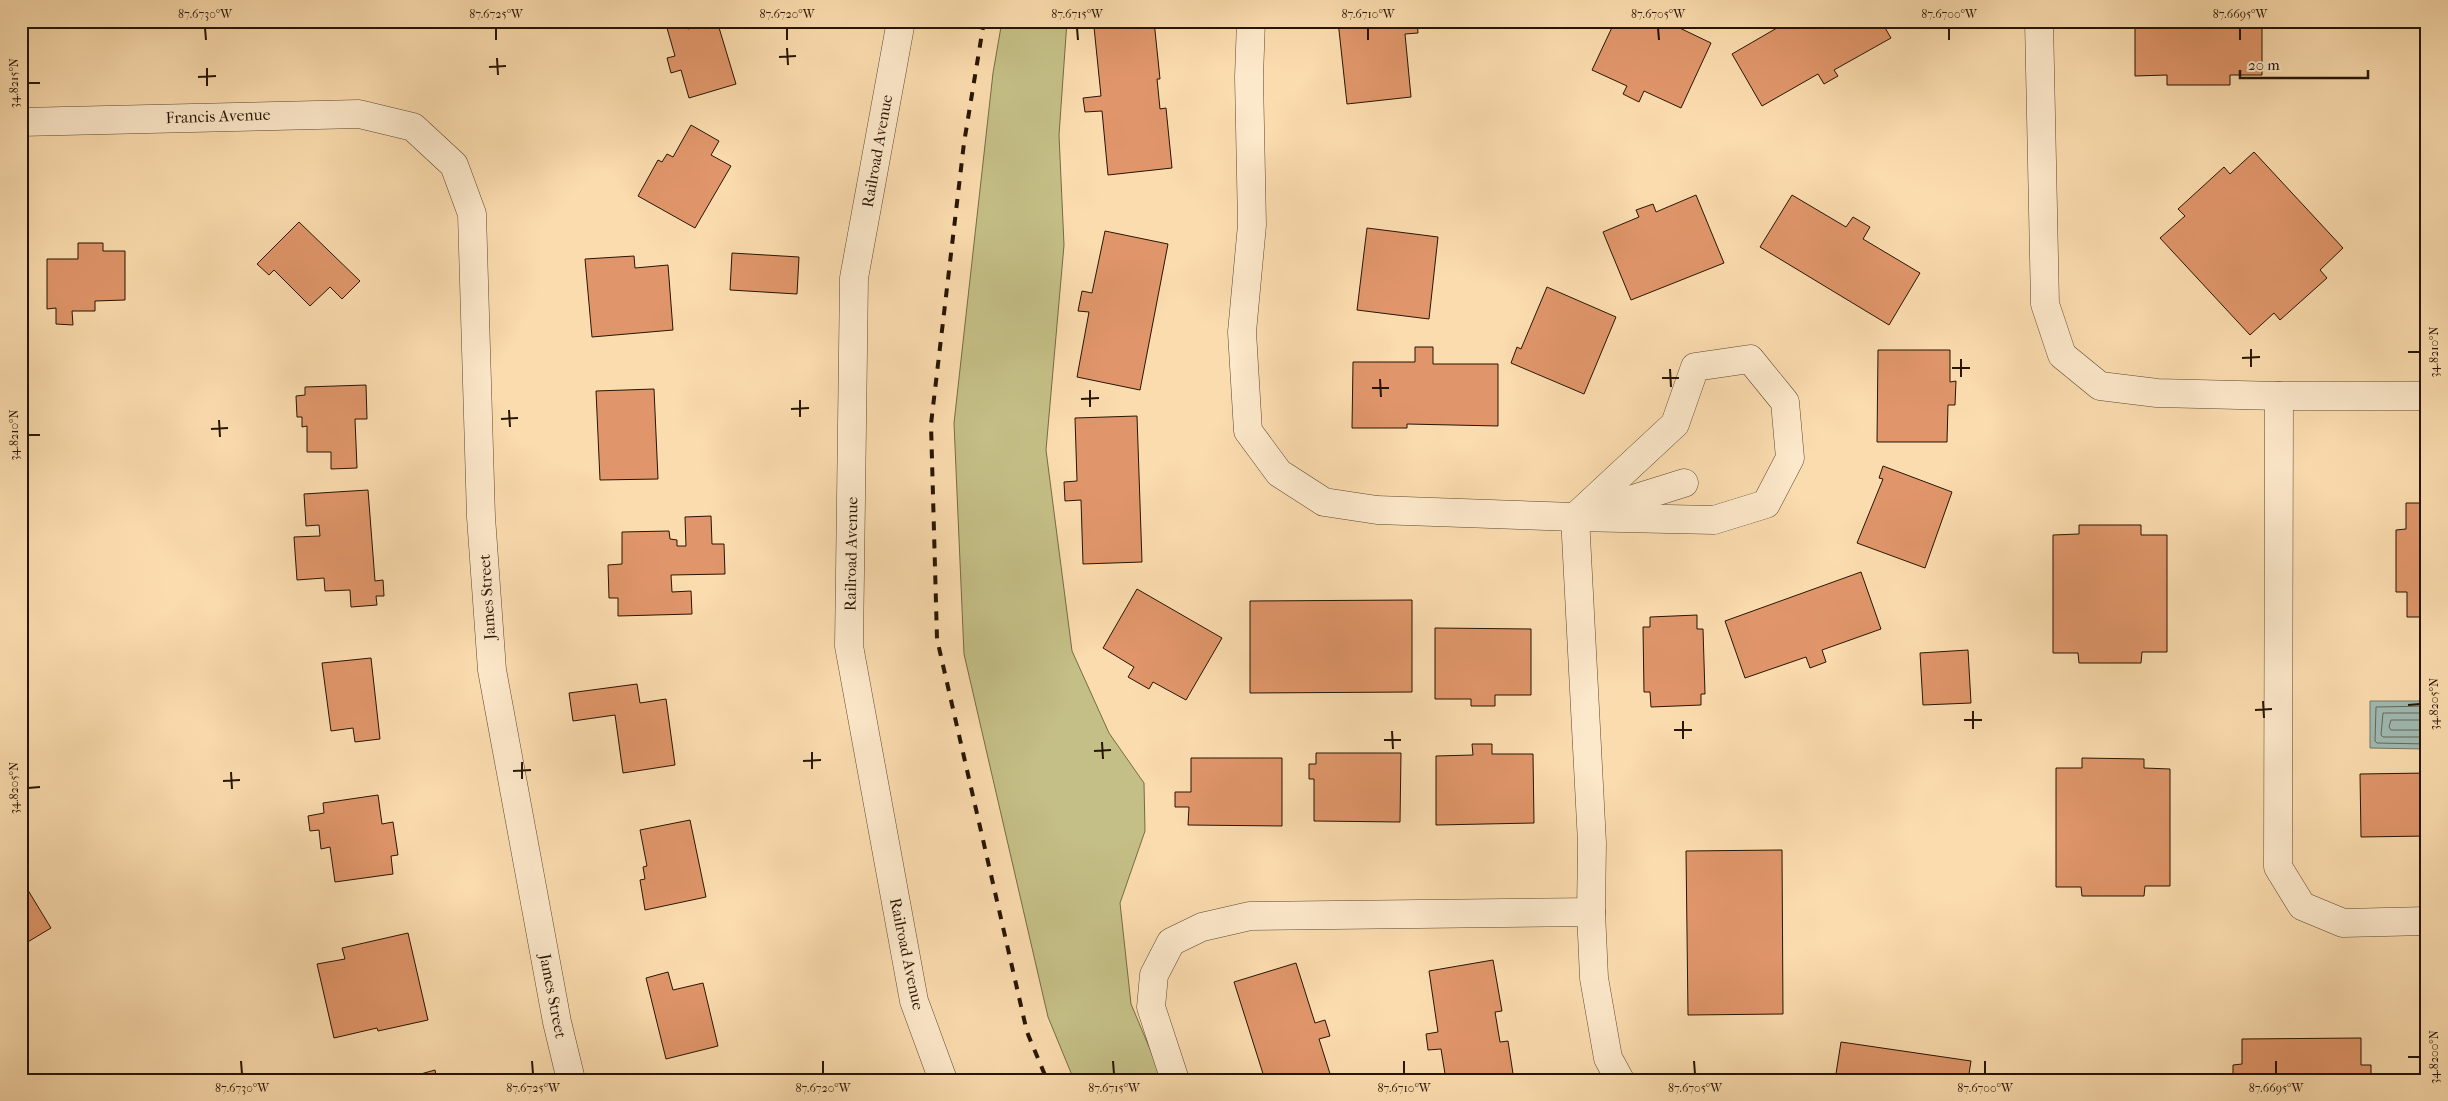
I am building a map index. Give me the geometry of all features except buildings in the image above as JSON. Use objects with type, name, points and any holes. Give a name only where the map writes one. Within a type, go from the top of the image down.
[{"type":"street","name":"Railroad Avenue","points":[[901,21],[854,278],[849,646],[914,1001],[943,1080]]},
{"type":"street","points":[[1251,21],[1249,77],[1252,225],[1242,332],[1248,431],[1279,474],[1324,502],[1377,510],[1576,517],[1714,520],[1766,504],[1790,458],[1785,402],[1750,359],[1695,367],[1674,424],[1576,517],[1592,843],[1591,912],[1594,978],[1608,1058],[1620,1080]]},
{"type":"street","points":[[2039,21],[2045,304],[2062,354],[2100,386],[2157,394],[2427,396]]},
{"type":"street","name":"Francis Avenue","points":[[21,122],[359,114],[414,127]]},
{"type":"street","name":"James Street","points":[[414,127],[454,165],[472,214],[480,517],[492,670],[558,1022],[571,1080]]},
{"type":"street","points":[[2279,396],[2278,867],[2302,906],[2343,923],[2427,921]]},
{"type":"street","points":[[1576,517],[1684,483]]},
{"type":"street","points":[[1175,1080],[1151,1007],[1154,975],[1171,942],[1202,926],[1250,916],[1591,912]]},
{"type":"shaded area","points":[[1002,21],[1067,21],[1059,135],[1064,245],[1046,450],[1072,651],[1109,733],[1144,783],[1145,831],[1120,903],[1131,1004],[1163,1080],[1074,1080],[1048,1017],[964,654],[954,423],[993,73]]},
{"type":"water","points":[[2370,701],[2427,701],[2427,749],[2370,748]]},
{"type":"railway","points":[[984,21],[964,143],[931,424],[937,639],[1027,1032],[1047,1080]]}]
